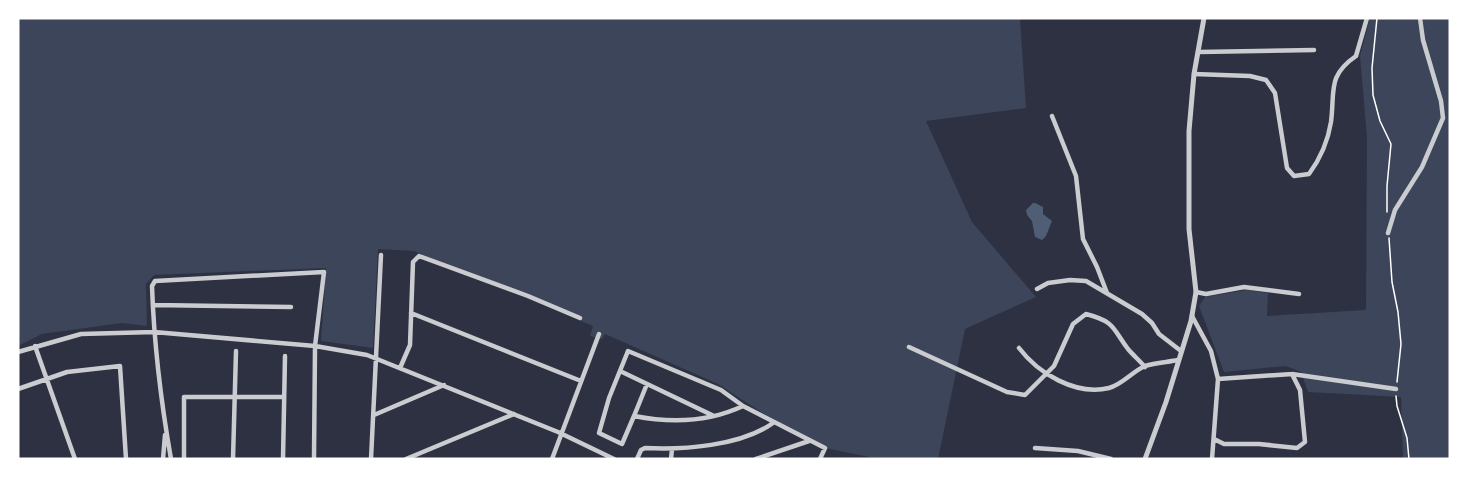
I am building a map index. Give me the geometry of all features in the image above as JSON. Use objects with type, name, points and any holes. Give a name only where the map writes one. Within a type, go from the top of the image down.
[{"type":"street","points":[[1145,459],[1166,402],[1192,316],[1196,292],[1189,229],[1189,131],[1194,74],[1204,18]]},
{"type":"street","points":[[1194,74],[1250,76],[1266,80],[1275,93],[1287,168],[1294,176],[1309,174],[1319,160],[1331,124],[1337,74],[1344,64],[1356,56],[1367,18]]},
{"type":"street","points":[[1388,233],[1395,210],[1422,167],[1443,118],[1441,101],[1423,40],[1420,18]]},
{"type":"street","points":[[1199,52],[1314,50]]},
{"type":"street","points":[[1052,116],[1076,176],[1083,239],[1107,293]]},
{"type":"street","points":[[371,459],[381,255]]},
{"type":"street","points":[[400,368],[410,345],[413,262],[419,256],[580,318]]},
{"type":"street","points":[[171,459],[154,332],[152,286],[155,281],[324,272],[315,346],[314,459]]},
{"type":"street","points":[[1037,289],[1048,283],[1086,281],[1142,314],[1159,334],[1181,351]]},
{"type":"street","points":[[1196,292],[1206,294],[1244,287],[1299,294]]},
{"type":"street","points":[[153,305],[291,307]]},
{"type":"street","points":[[411,314],[581,381]]},
{"type":"street","points":[[909,347],[1007,392],[1025,395],[1047,375],[1059,357],[1073,324],[1086,314],[1104,319],[1116,330],[1128,349],[1145,367]]},
{"type":"street","points":[[1192,316],[1211,351],[1218,379],[1212,459]]},
{"type":"street","points":[[18,352],[81,333],[154,332],[315,346],[368,355],[562,434],[614,459]]},
{"type":"street","points":[[552,459],[599,334]]},
{"type":"street","points":[[35,346],[75,459]]},
{"type":"street","points":[[1019,348],[1028,360],[1047,375],[1076,386],[1098,390],[1112,388],[1145,367],[1178,360]]},
{"type":"street","points":[[233,459],[236,351]]},
{"type":"street","points":[[647,384],[622,444],[598,433],[628,351],[721,390],[742,406],[825,448],[820,459]]},
{"type":"street","points":[[283,459],[285,356]]},
{"type":"street","points":[[18,389],[67,372],[120,366],[126,459]]},
{"type":"street","points":[[620,371],[714,416]]},
{"type":"street","points":[[1218,379],[1292,374],[1396,389]]},
{"type":"street","points":[[1214,439],[1224,444],[1259,444],[1297,448],[1305,442],[1300,390],[1292,374]]},
{"type":"street","points":[[374,415],[444,385]]},
{"type":"street","points":[[184,459],[184,397],[284,397]]},
{"type":"street","points":[[634,416],[674,421],[714,416],[742,406]]},
{"type":"street","points":[[406,459],[514,414]]},
{"type":"street","points":[[637,459],[641,450],[645,448],[672,449],[715,444],[755,433],[773,423]]},
{"type":"street","points":[[163,459],[165,426]]},
{"type":"street","points":[[756,459],[809,441]]},
{"type":"street","points":[[1035,448],[1078,451],[1111,459]]},
{"type":"street","points":[[671,459],[672,449]]},
{"type":"shaded area","points":[[18,18],[1020,18],[1026,108],[926,121],[972,222],[1036,297],[965,329],[938,459],[879,459],[825,448],[769,417],[718,384],[605,334],[602,339],[590,336],[593,326],[414,251],[378,249],[373,348],[321,341],[326,268],[154,275],[146,284],[147,326],[122,323],[42,334],[18,346]]},
{"type":"shaded area","points":[[1370,18],[1450,18],[1450,459],[1403,459],[1401,397],[1308,392],[1301,372],[1286,366],[1224,372],[1199,306],[1205,297],[1247,290],[1268,293],[1267,316],[1366,310],[1367,138],[1360,56]]},
{"type":"shaded area","points":[[1033,203],[1043,207],[1043,214],[1052,221],[1042,240],[1035,237],[1032,221],[1027,215],[1026,210]]}]
